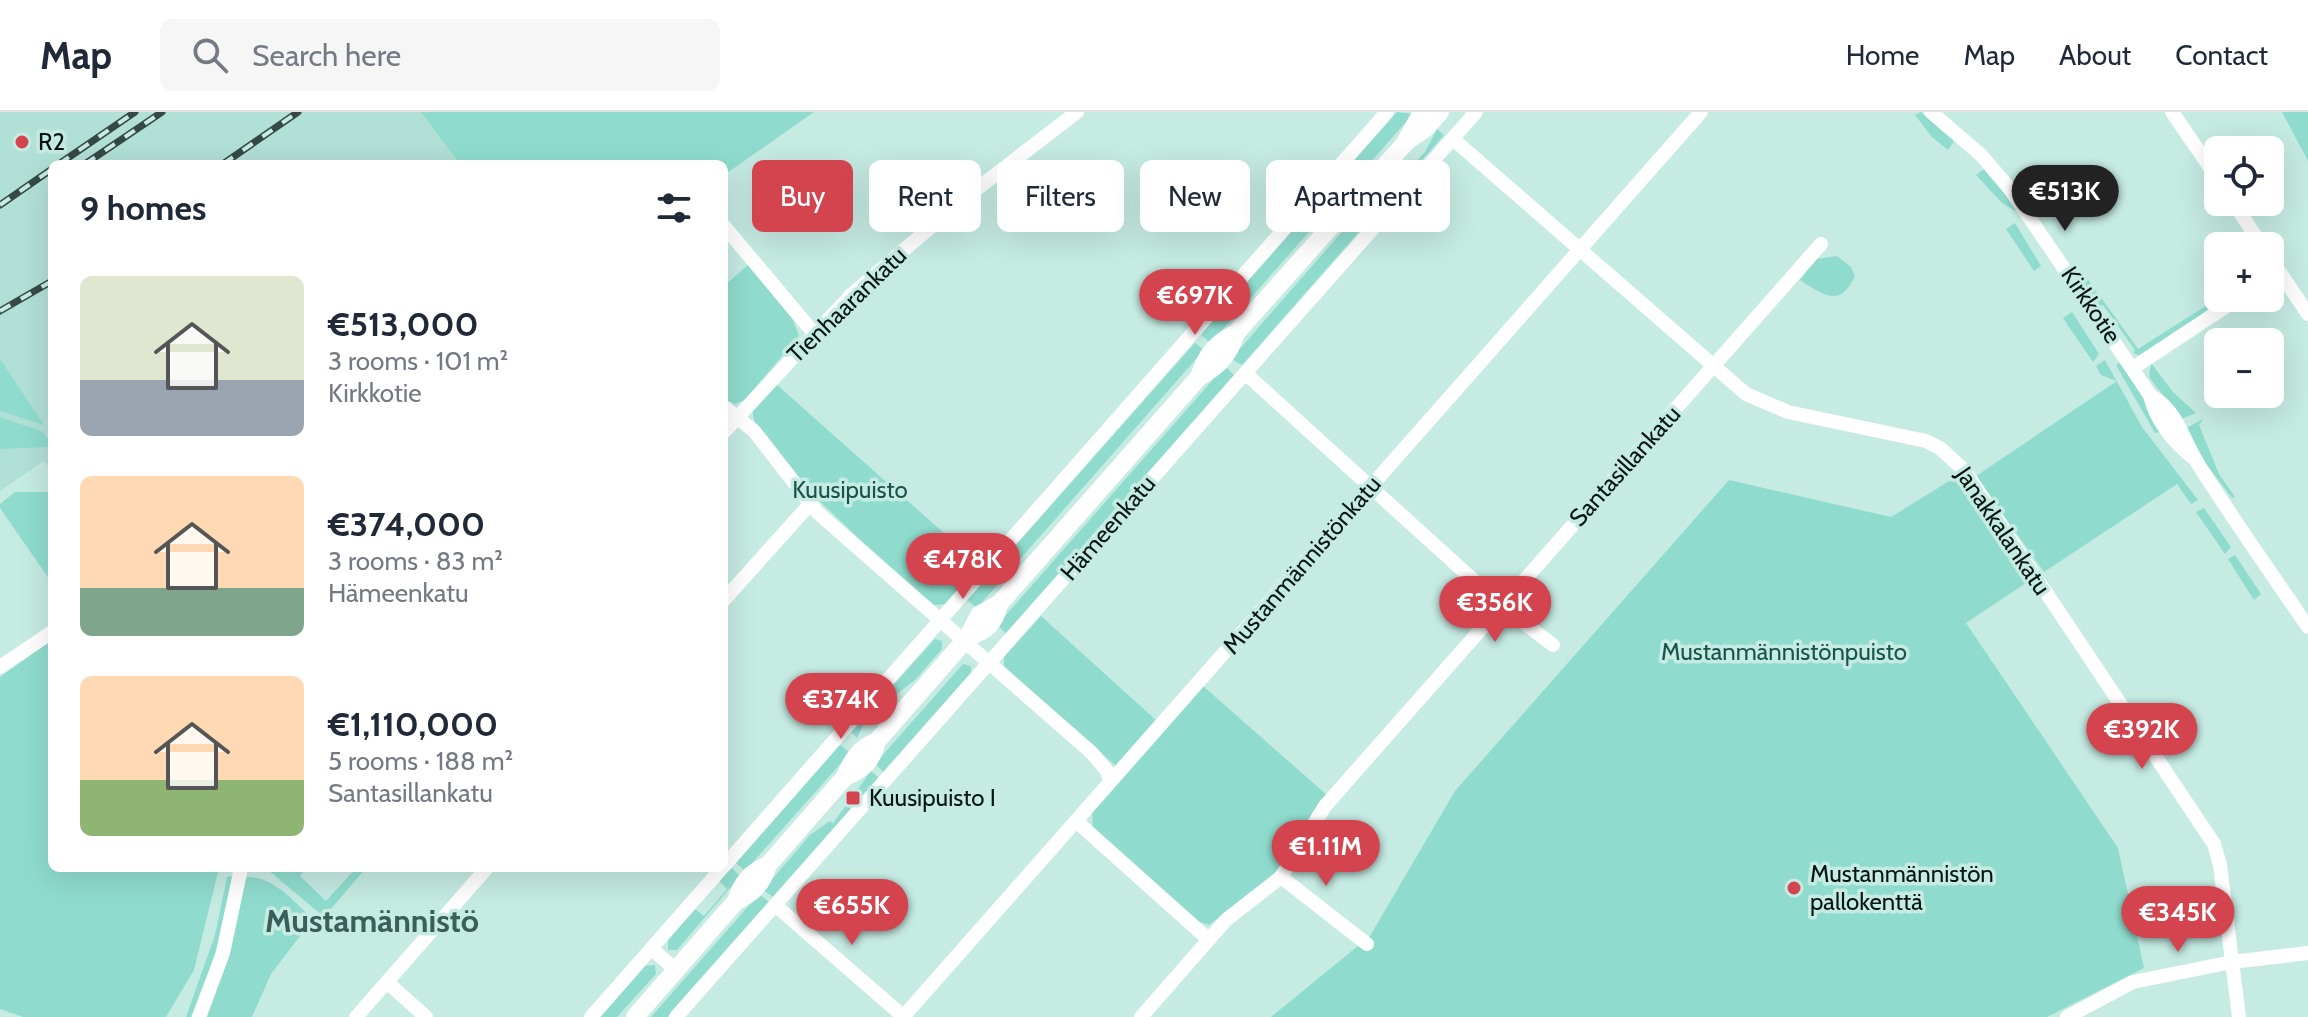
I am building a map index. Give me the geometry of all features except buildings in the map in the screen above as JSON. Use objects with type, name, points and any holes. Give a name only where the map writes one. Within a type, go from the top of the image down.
[{"type":"main road","name":"Hämeenkatu","points":[[1406,142],[1422,112]]},
{"type":"main road","name":"Hämeenkatu","points":[[635,1017],[736,901],[741,886],[753,872],[768,865],[845,777],[851,761],[863,747],[877,741],[966,640],[985,608],[999,604],[1199,377],[1205,358],[1220,341],[1236,333],[1406,142],[1426,128],[1440,112]]},
{"type":"street","name":"Tienhaarankatu","points":[[728,428],[813,332],[852,294],[965,198],[1077,112]]},
{"type":"street","points":[[728,860],[1387,112]]},
{"type":"street","name":"Hämeenkatu","points":[[676,1017],[1476,112]]},
{"type":"street","name":"Mustanmännistönkatu","points":[[903,1017],[1701,112]]},
{"type":"street","name":"Kirkkotie","points":[[1931,112],[1981,155],[2010,189],[2150,395],[2164,403],[2180,426],[2196,460],[2308,627]]},
{"type":"street","points":[[2172,112],[2204,159]]},
{"type":"street","name":"Janakkalankatu","points":[[1453,139],[1713,370],[1746,394],[1768,405],[1926,441],[1940,448],[1965,471],[2214,844],[2220,865],[2239,1017]]},
{"type":"street","points":[[728,231],[813,332]]},
{"type":"street","name":"Santasillankatu","points":[[1141,1017],[1208,939],[1281,877],[1325,806],[1503,607],[1609,482],[1713,370],[1821,244]]},
{"type":"street","points":[[2284,286],[2308,314]]},
{"type":"street","points":[[2133,368],[2218,312]]},
{"type":"street","points":[[1245,373],[1503,607],[1553,645]]},
{"type":"street","points":[[728,410],[754,431],[810,504],[1092,753],[1107,771],[1110,781]]},
{"type":"street","points":[[728,596],[810,504]]},
{"type":"street","points":[[0,667],[48,635]]},
{"type":"street","points":[[1076,821],[1208,939]]},
{"type":"street","points":[[199,1017],[223,953],[240,872]]},
{"type":"street","points":[[356,1017],[483,872]]},
{"type":"street","points":[[591,1017],[717,872]]},
{"type":"street","points":[[1281,877],[1367,944]]},
{"type":"street","points":[[775,905],[903,1017]]},
{"type":"street","points":[[652,949],[676,970]]},
{"type":"street","points":[[2067,1017],[2133,982],[2232,962],[2308,953]]},
{"type":"street","points":[[387,982],[426,1017]]},
{"type":"shaded area","points":[[0,112],[549,112],[480,160],[48,160],[48,467],[44,461],[0,491]]},
{"type":"green space","points":[[421,112],[814,112],[728,172],[728,160],[457,160]]},
{"type":"green space","points":[[1397,112],[1413,114],[1372,160],[1355,160]]},
{"type":"green space","points":[[1921,112],[1954,141],[1948,150],[1932,137],[1915,115]]},
{"type":"green space","points":[[2282,112],[2308,112],[2308,161]]},
{"type":"green space","points":[[1437,129],[1444,135],[1422,160],[1418,160]]},
{"type":"green space","points":[[1984,169],[2017,209],[2015,211],[2002,203],[1976,175]]},
{"type":"green space","points":[[2015,223],[2041,266],[2034,271],[2006,229]]},
{"type":"green space","points":[[1291,232],[1309,232],[1211,343],[1202,336]]},
{"type":"green space","points":[[1342,232],[1359,232],[1242,365],[1231,359]]},
{"type":"green space","points":[[1837,256],[1851,267],[1855,276],[1838,296],[1824,294],[1800,280],[1816,259]]},
{"type":"green space","points":[[748,265],[793,320],[799,336],[745,400],[735,404],[728,401],[728,282]]},
{"type":"green space","points":[[2087,278],[2138,349],[2204,307],[2205,312],[2139,355],[2133,353],[2135,350],[2103,305],[2099,306],[2083,283]]},
{"type":"green space","points":[[2072,312],[2099,354],[2093,362],[2063,318]]},
{"type":"green space","points":[[1195,343],[1204,350],[977,608],[967,600]]},
{"type":"green space","points":[[0,359],[44,425],[0,411]]},
{"type":"green space","points":[[2105,360],[2116,381],[2101,375],[2096,366]]},
{"type":"green space","points":[[2121,362],[2163,432],[2155,433],[2116,365]]},
{"type":"green space","points":[[2151,363],[2173,392],[2196,413],[2181,419],[2149,377]]},
{"type":"green space","points":[[1225,366],[1234,375],[1007,634],[997,625]]},
{"type":"green space","points":[[2117,381],[2142,427],[2198,500],[2191,504],[2177,484],[2044,572],[1976,476]]},
{"type":"green space","name":"Kuusipuisto","points":[[776,384],[980,565],[945,604],[934,605],[892,568],[830,511],[775,453],[758,429],[753,411]]},
{"type":"green space","points":[[0,417],[41,431],[48,439],[47,447],[0,449]]},
{"type":"green space","points":[[2203,419],[2199,425],[2219,474],[2235,497],[2232,498],[2207,465],[2186,428]]},
{"type":"green space","name":"Mustanmännistönpuisto","points":[[1959,475],[2029,581],[1966,623],[2118,848],[2144,968],[2047,1017],[1271,1017],[1370,936],[1455,791],[1729,480],[1891,517]]},
{"type":"green space","points":[[15,492],[48,492],[48,577],[0,508],[0,504]]},
{"type":"green space","points":[[2204,508],[2231,547],[2225,554],[2196,512]]},
{"type":"green space","points":[[2235,555],[2261,594],[2254,600],[2228,559]]},
{"type":"green space","points":[[1041,616],[1158,722],[1116,766],[1004,666],[1004,657]]},
{"type":"green space","points":[[935,639],[942,641],[942,649],[915,680],[867,716],[857,738],[851,732]]},
{"type":"green space","points":[[48,643],[48,872],[218,872],[194,970],[166,1017],[23,1017],[0,1009],[0,677]]},
{"type":"green space","points":[[963,664],[971,666],[971,674],[884,772],[875,764]]},
{"type":"green space","points":[[1203,686],[1327,795],[1272,877],[1209,925],[1197,921],[1093,828],[1092,809]]},
{"type":"green space","points":[[839,744],[850,753],[745,871],[736,863]]},
{"type":"green space","points":[[871,771],[879,778],[773,897],[763,890],[810,835],[830,821],[833,823]]},
{"type":"green space","points":[[731,867],[740,876],[677,950],[668,950],[668,940],[695,909],[704,916],[727,889],[719,881]]},
{"type":"green space","points":[[271,872],[304,872],[300,876],[326,901],[352,872],[363,872],[324,917]]},
{"type":"green space","points":[[233,876],[214,958],[191,1017],[186,1017],[215,935],[227,877]]},
{"type":"green space","points":[[246,877],[274,885],[313,919],[271,974],[252,1017],[207,1017],[230,953]]},
{"type":"green space","points":[[759,894],[769,902],[668,1017],[651,1017]]},
{"type":"green space","points":[[655,965],[656,974],[617,1017],[600,1017],[645,966]]},
{"type":"railway","points":[[65,160],[135,112]]},
{"type":"railway","points":[[91,160],[162,112]]},
{"type":"railway","points":[[229,160],[298,112]]},
{"type":"railway","points":[[0,205],[48,172]]},
{"type":"railway","points":[[0,311],[48,283]]},
{"type":"place","name":"R2","points":[[22,142]]},
{"type":"place","name":"Kuusipuisto I","points":[[853,798]]},
{"type":"place","name":"Mustanmännistön pallokenttä","points":[[1794,888]]},
{"type":"district","name":"Mustamännistö","points":[[372,921]]}]
